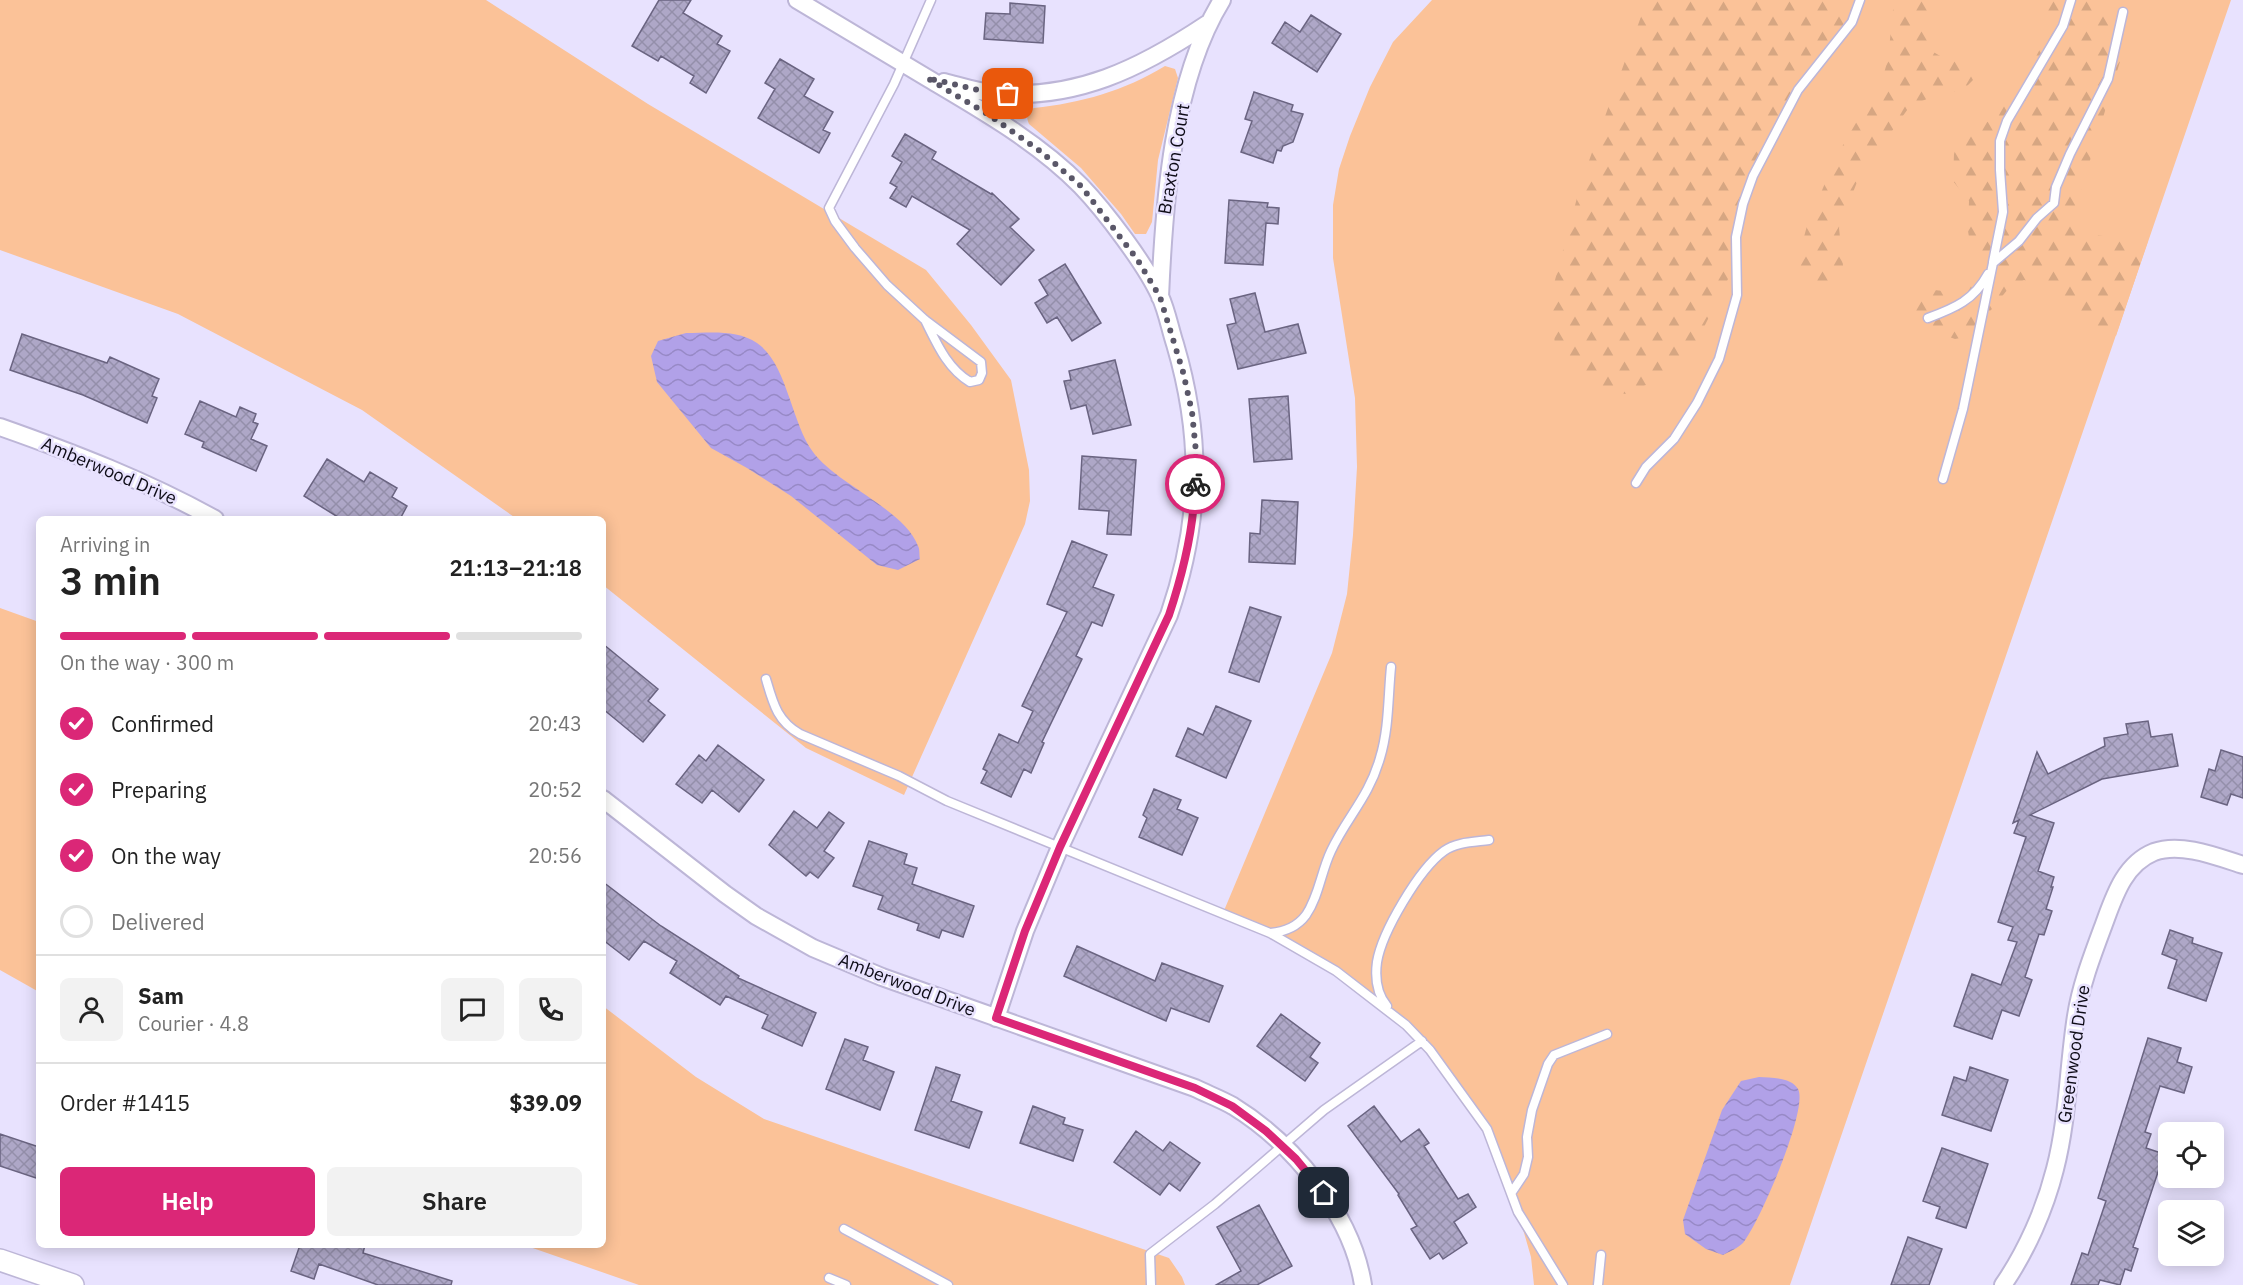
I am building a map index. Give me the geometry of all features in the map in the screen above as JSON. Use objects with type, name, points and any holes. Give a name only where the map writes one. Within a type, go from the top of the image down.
[{"type":"street","points":[[797,0],[986,113],[1040,151],[1081,186],[1137,259],[1160,297],[1183,372],[1192,412],[1196,452],[1195,484],[1189,539],[1181,579],[1169,615],[1060,847],[1025,931],[996,1018]]},
{"type":"street","name":"Braxton Court","points":[[1160,297],[1163,228],[1170,162],[1185,93],[1207,24],[1222,0]]},
{"type":"street","name":"Braxton Court","points":[[927,78],[991,93],[1057,92],[1094,83],[1129,70],[1170,49],[1207,24]]},
{"type":"street","name":"Amberwood Drive","points":[[0,427],[118,472],[209,516]]},
{"type":"street","name":"Amberwood Drive","points":[[606,801],[725,894],[788,935],[830,956],[1214,1097],[1241,1112],[1283,1146],[1324,1193],[1339,1218],[1354,1252],[1363,1285]]},
{"type":"street","name":"Greenwood Drive","points":[[2003,1285],[2033,1228],[2055,1170],[2068,1094],[2076,1016],[2083,984],[2121,882],[2134,866],[2155,852],[2183,849],[2215,855],[2243,865]]},
{"type":"street","points":[[0,1260],[73,1285]]},
{"type":"lane","points":[[925,320],[957,374],[970,382],[979,380],[982,373],[981,362],[925,320],[887,285],[855,248],[835,221],[829,208],[904,64],[931,0]]},
{"type":"lane","points":[[1635,483],[1646,467],[1674,439],[1697,403],[1719,359],[1737,295],[1736,237],[1743,204],[1754,177],[1798,90],[1852,22],[1860,0]]},
{"type":"lane","points":[[1943,478],[1963,409],[2003,212],[2000,141],[2007,121],[2064,26],[2071,0]]},
{"type":"lane","points":[[1928,318],[1956,308],[1980,288],[1993,263],[2019,241],[2037,218],[2054,203],[2056,187],[2070,154],[2108,79],[2123,12]]},
{"type":"lane","points":[[1270,933],[1294,927],[1305,916],[1315,898],[1332,848],[1371,784],[1386,734],[1391,667]]},
{"type":"lane","points":[[766,679],[775,708],[788,727],[800,734],[899,776],[947,801],[1270,933],[1336,971],[1394,1015],[1422,1041],[1487,1129],[1518,1212],[1563,1285]]},
{"type":"lane","points":[[1394,1015],[1380,998],[1377,985],[1377,962],[1385,936],[1400,908],[1430,863],[1446,849],[1467,842],[1488,840]]},
{"type":"lane","points":[[1512,1192],[1524,1174],[1528,1157],[1527,1137],[1532,1110],[1548,1064],[1554,1055],[1606,1034]]},
{"type":"lane","points":[[1151,1285],[1150,1254],[1215,1204],[1324,1110],[1422,1041]]},
{"type":"lane","points":[[844,1229],[948,1285]]},
{"type":"lane","points":[[1598,1285],[1601,1255]]},
{"type":"lane","points":[[829,1278],[846,1285]]},
{"type":"green space","points":[[0,0],[486,0],[648,104],[926,270],[971,325],[1011,380],[1029,470],[1030,501],[1025,524],[904,795],[806,748],[606,587],[606,516],[513,516],[362,410],[178,314],[0,250]]},
{"type":"green space","points":[[1432,0],[2231,0],[1790,1285],[1534,1285],[1531,1257],[1518,1212],[1487,1129],[1430,1050],[1336,971],[1223,913],[1332,653],[1347,594],[1357,467],[1355,398],[1333,258],[1333,205],[1339,169],[1370,87],[1393,42]]},
{"type":"green space","points":[[1647,0],[1860,0],[1852,22],[1798,90],[1743,204],[1736,263],[1699,337],[1674,373],[1625,394],[1579,380],[1555,347],[1551,295],[1581,183]]},
{"type":"green space","points":[[1894,0],[1932,0],[1930,50],[1947,60],[1970,64],[1973,80],[1963,90],[1934,96],[1910,106],[1859,177],[1839,228],[1844,275],[1834,287],[1818,287],[1801,282],[1797,262],[1807,226],[1836,157],[1883,77],[1888,59]]},
{"type":"green space","points":[[2049,0],[2107,0],[2111,25],[2122,55],[2074,213],[2085,234],[2148,241],[2116,336],[2077,316],[2042,288],[2024,280],[2008,289],[1970,336],[1955,339],[1927,329],[1912,320],[1908,310],[1916,294],[1934,290],[1962,293],[1988,270],[1985,262],[1972,255],[1968,231],[1969,201],[1953,181],[1954,154],[1962,130],[1990,121],[2018,90],[2040,49]]},
{"type":"green space","points":[[1165,66],[1175,69],[1178,78],[1158,160],[1152,222],[1146,234],[1135,234],[1121,214],[1081,168],[1029,124],[1027,115],[1034,108],[1069,103],[1118,89]]},
{"type":"green space","points":[[0,608],[36,621],[36,990],[0,970]]},
{"type":"green space","points":[[606,1008],[696,1077],[764,1119],[1169,1258],[1185,1285],[639,1285],[533,1248],[606,1248]]},
{"type":"water","points":[[686,333],[723,333],[741,336],[757,343],[767,352],[782,378],[799,425],[813,452],[837,475],[899,520],[911,533],[918,546],[920,559],[898,570],[877,565],[791,496],[711,448],[657,382],[651,356],[658,341]]},
{"type":"water","points":[[1759,1077],[1780,1079],[1795,1085],[1798,1089],[1799,1100],[1796,1118],[1781,1166],[1760,1214],[1743,1243],[1723,1255],[1706,1249],[1685,1234],[1683,1220],[1722,1110],[1741,1081]]},
{"type":"building","points":[[659,0],[691,0],[683,13],[722,36],[717,44],[730,51],[706,93],[690,83],[694,76],[661,56],[658,61],[632,46]]},
{"type":"building","points":[[1010,3],[1045,6],[1043,43],[984,39],[986,13],[1010,14]]},
{"type":"building","points":[[1311,15],[1341,34],[1317,72],[1272,43],[1285,22],[1300,32]]},
{"type":"building","points":[[780,59],[814,79],[804,96],[833,112],[823,130],[830,133],[819,153],[758,118],[775,89],[765,83]]},
{"type":"building","points":[[1254,92],[1293,105],[1291,111],[1303,114],[1293,142],[1283,146],[1281,151],[1277,150],[1273,163],[1241,152],[1252,121],[1245,119]]},
{"type":"building","points":[[905,134],[936,152],[932,159],[992,193],[1019,219],[1010,227],[1034,250],[1001,285],[957,244],[970,230],[912,196],[906,207],[890,198],[897,187],[890,183],[902,162],[892,156]]},
{"type":"building","points":[[1229,200],[1268,203],[1267,207],[1279,208],[1278,224],[1266,223],[1263,265],[1225,263]]},
{"type":"building","points":[[1065,264],[1101,323],[1072,341],[1057,317],[1047,323],[1035,303],[1048,295],[1039,280]]},
{"type":"building","points":[[1255,293],[1265,332],[1298,324],[1306,353],[1238,369],[1227,325],[1236,323],[1230,299]]},
{"type":"building","points":[[22,334],[107,363],[110,357],[159,379],[152,396],[157,398],[147,423],[83,395],[10,370]]},
{"type":"building","points":[[1115,360],[1131,425],[1093,434],[1086,405],[1071,409],[1064,381],[1071,380],[1069,371]]},
{"type":"building","points":[[1288,396],[1292,459],[1254,462],[1249,399]]},
{"type":"building","points":[[200,401],[236,417],[240,407],[256,414],[253,422],[258,424],[251,439],[267,446],[256,471],[202,447],[204,442],[185,434]]},
{"type":"building","points":[[1082,456],[1136,460],[1131,535],[1107,534],[1109,511],[1079,509]]},
{"type":"building","points":[[327,459],[364,482],[370,472],[397,488],[392,497],[407,506],[402,516],[336,516],[304,496]]},
{"type":"building","points":[[1262,500],[1298,502],[1295,564],[1249,562],[1250,533],[1260,534]]},
{"type":"building","points":[[1072,541],[1107,555],[1093,587],[1114,595],[1102,626],[1092,622],[1076,656],[1082,659],[1042,742],[1044,743],[1031,773],[1024,769],[1011,797],[981,783],[987,771],[983,769],[999,734],[1018,743],[1033,711],[1022,706],[1067,612],[1047,604]]},
{"type":"building","points":[[1250,607],[1281,617],[1259,682],[1229,672]]},
{"type":"building","points":[[606,646],[658,689],[648,701],[665,715],[643,742],[606,711]]},
{"type":"building","points":[[1216,706],[1251,721],[1226,778],[1176,756],[1188,728],[1203,735]]},
{"type":"building","points":[[2148,721],[2151,737],[2172,734],[2178,766],[2102,779],[2030,815],[2054,823],[2038,871],[2054,877],[2046,909],[2052,911],[2044,935],[2039,934],[2025,977],[2032,980],[2019,1016],[2002,1010],[1992,1039],[1954,1026],[1972,974],[2001,985],[2017,942],[2008,940],[2013,927],[1998,922],[2026,837],[2014,833],[2019,820],[2013,823],[2037,752],[2048,774],[2105,746],[2104,738],[2128,734],[2126,724]]},
{"type":"building","points":[[718,745],[764,780],[739,812],[712,790],[702,803],[676,784],[699,755],[706,761]]},
{"type":"building","points":[[2221,750],[2243,757],[2243,798],[2231,794],[2227,805],[2201,797],[2209,769],[2215,771]]},
{"type":"building","points":[[1154,789],[1181,800],[1177,809],[1198,818],[1182,855],[1139,837],[1147,818],[1143,815]]},
{"type":"building","points":[[794,811],[817,828],[829,812],[844,823],[824,851],[834,858],[818,878],[810,872],[806,876],[769,845]]},
{"type":"building","points":[[869,841],[907,854],[904,864],[917,868],[912,884],[974,906],[963,937],[942,930],[939,938],[917,930],[919,924],[878,909],[883,896],[853,886]]},
{"type":"building","points":[[606,884],[661,926],[739,976],[738,978],[816,1013],[802,1046],[762,1028],[768,1015],[726,996],[720,1005],[670,973],[677,961],[644,941],[629,960],[606,942]]},
{"type":"building","points":[[2170,930],[2193,938],[2192,943],[2222,953],[2206,1001],[2168,988],[2177,960],[2162,954]]},
{"type":"building","points":[[1077,946],[1155,981],[1162,963],[1223,986],[1209,1022],[1171,1008],[1166,1021],[1064,976]]},
{"type":"building","points":[[1281,1014],[1320,1043],[1310,1057],[1318,1063],[1305,1081],[1257,1046]]},
{"type":"building","points":[[2148,1038],[2181,1048],[2177,1062],[2192,1067],[2184,1093],[2160,1086],[2145,1132],[2151,1134],[2146,1148],[2158,1152],[2158,1172],[2133,1247],[2138,1249],[2131,1271],[2125,1269],[2120,1285],[2100,1280],[2098,1285],[2071,1285],[2082,1253],[2088,1255],[2106,1201],[2098,1198]]},
{"type":"building","points":[[845,1039],[868,1047],[863,1060],[894,1072],[880,1110],[826,1089]]},
{"type":"building","points":[[936,1067],[960,1075],[951,1101],[982,1112],[969,1148],[915,1130]]},
{"type":"building","points":[[1970,1067],[2008,1080],[1991,1131],[1942,1115],[1954,1077],[1966,1081]]},
{"type":"building","points":[[1033,1106],[1065,1118],[1063,1124],[1083,1130],[1073,1161],[1020,1143]]},
{"type":"building","points":[[1374,1106],[1401,1142],[1419,1129],[1429,1143],[1424,1146],[1458,1199],[1468,1194],[1476,1207],[1454,1222],[1467,1243],[1443,1259],[1439,1253],[1430,1259],[1411,1229],[1417,1226],[1399,1194],[1348,1126]]},
{"type":"building","points":[[1136,1131],[1163,1151],[1170,1142],[1200,1163],[1180,1191],[1169,1183],[1160,1195],[1114,1162]]},
{"type":"building","points":[[0,1134],[36,1146],[36,1178],[0,1166]]},
{"type":"building","points":[[1942,1148],[1988,1164],[1966,1228],[1936,1218],[1940,1207],[1923,1201]]},
{"type":"building","points":[[1259,1205],[1292,1266],[1257,1285],[1216,1285],[1241,1271],[1217,1227]]},
{"type":"building","points":[[1908,1237],[1942,1249],[1929,1285],[1891,1285]]},
{"type":"building","points":[[299,1248],[364,1248],[363,1253],[452,1281],[451,1285],[378,1285],[319,1264],[314,1279],[291,1271]]},
{"type":"way so far","points":[[1008,94],[991,93],[927,78],[986,113],[1040,151],[1081,186],[1137,259],[1160,297],[1183,372],[1192,412],[1196,452],[1195,484]]},
{"type":"route","points":[[1195,484],[1189,539],[1181,579],[1169,615],[1060,847],[1025,931],[996,1018],[1195,1088],[1232,1106],[1266,1131],[1296,1159],[1324,1193]]}]
